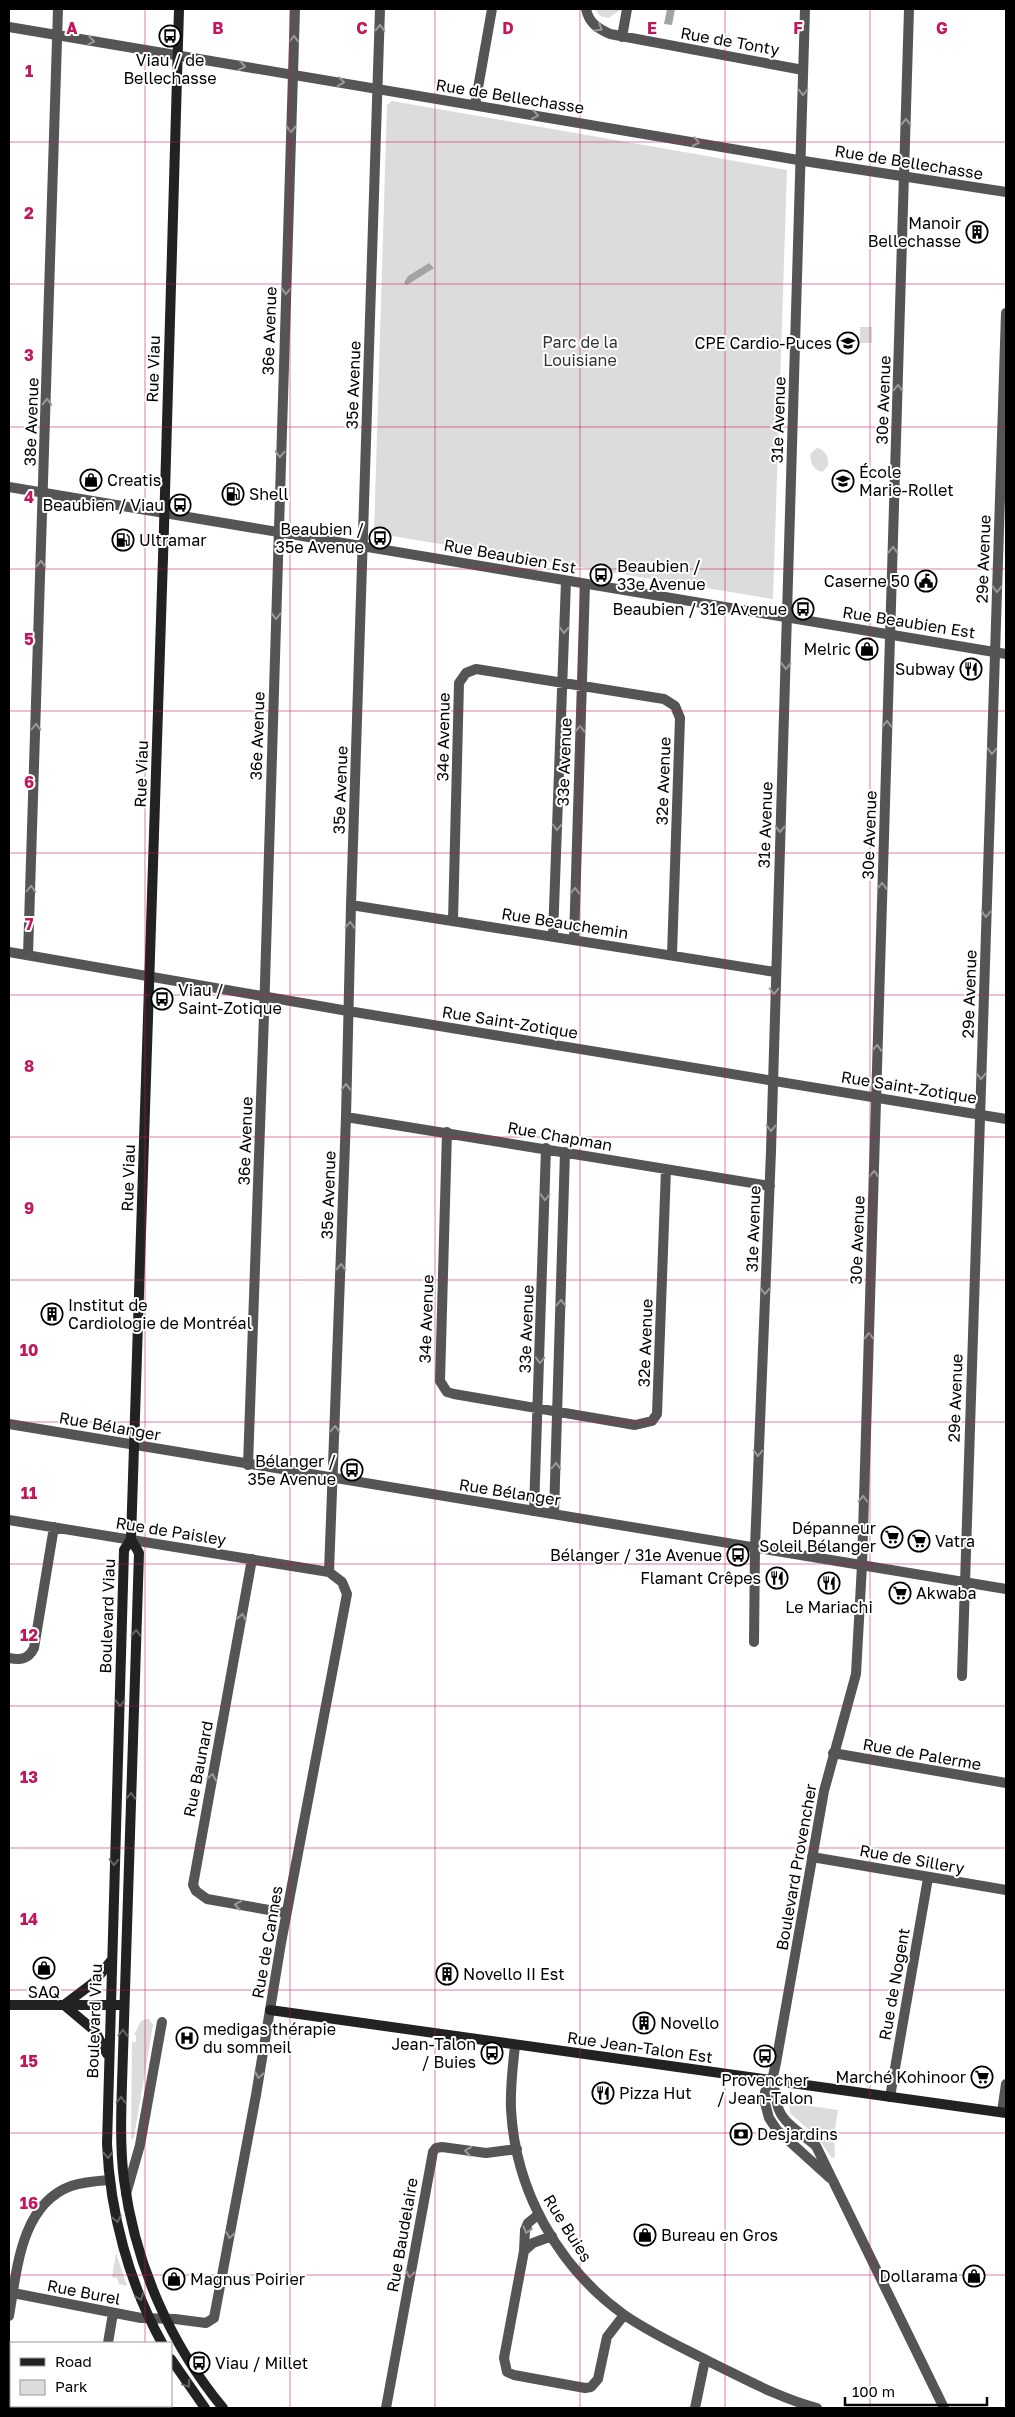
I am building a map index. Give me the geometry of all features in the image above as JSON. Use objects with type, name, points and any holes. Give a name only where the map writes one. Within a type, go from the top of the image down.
[{"type":"main road","name":"Rue Viau","points":[[131,1540],[165,512],[179,9]]},
{"type":"main road","name":"Boulevard Viau","points":[[162,2342],[126,2258],[110,2180],[107,2136],[124,1550],[131,1540],[139,1553],[121,2139],[126,2194],[140,2253],[166,2319],[190,2364],[221,2408]]},
{"type":"main road","points":[[64,2005],[93,1983],[111,1962]]},
{"type":"main road","points":[[9,2004],[124,2005]]},
{"type":"main road","points":[[64,2005],[95,2032],[108,2058]]},
{"type":"main road","name":"Rue Jean-Talon Est","points":[[270,2010],[1004,2112]]},
{"type":"main road","points":[[172,2360],[204,2408]]},
{"type":"street","name":"38e Avenue","points":[[28,955],[58,9]]},
{"type":"street","name":"36e Avenue","points":[[248,1465],[294,9]]},
{"type":"street","name":"35e Avenue","points":[[329,1572],[346,1117],[351,905],[380,9]]},
{"type":"street","points":[[475,105],[492,9]]},
{"type":"street","name":"Rue de Tonty","points":[[586,9],[590,22],[598,29],[622,37],[803,70]]},
{"type":"street","points":[[622,37],[627,9]]},
{"type":"street","name":"31e Avenue","points":[[754,1642],[755,1547],[770,1186],[805,9]]},
{"type":"street","name":"30e Avenue","points":[[858,1662],[909,9]]},
{"type":"street","name":"Rue de Bellechasse","points":[[9,27],[800,160],[1006,192]]},
{"type":"street","name":"29e Avenue","points":[[962,1676],[1006,313]]},
{"type":"street","name":"Rue Beaubien Est","points":[[9,487],[1006,654]]},
{"type":"street","name":"33e Avenue","points":[[553,936],[566,581]]},
{"type":"street","name":"33e Avenue","points":[[574,940],[585,584]]},
{"type":"street","name":"34e Avenue","points":[[453,921],[460,683],[466,673],[476,669],[581,687]]},
{"type":"street","name":"32e Avenue","points":[[581,687],[664,699],[675,706],[680,718],[672,955]]},
{"type":"street","name":"Rue Beauchemin","points":[[351,905],[775,972]]},
{"type":"street","name":"Rue Saint-Zotique","points":[[9,952],[348,1011],[1006,1119]]},
{"type":"street","name":"Rue Chapman","points":[[346,1117],[546,1148],[770,1186]]},
{"type":"street","name":"34e Avenue","points":[[447,1132],[440,1381],[448,1392],[454,1394],[558,1412]]},
{"type":"street","name":"33e Avenue","points":[[534,1511],[546,1148]]},
{"type":"street","name":"33e Avenue","points":[[554,1514],[565,1152]]},
{"type":"street","name":"32e Avenue","points":[[558,1412],[635,1425],[652,1421],[657,1414],[666,1169]]},
{"type":"street","name":"Rue Bélanger","points":[[9,1424],[1006,1589]]},
{"type":"street","name":"Rue de Paisley","points":[[9,1520],[329,1572]]},
{"type":"street","points":[[9,1658],[22,1659],[31,1654],[34,1648],[54,1527]]},
{"type":"street","name":"Rue Baunard","points":[[252,1559],[193,1885],[200,1896],[207,1899],[286,1913]]},
{"type":"street","name":"Rue de Cannes","points":[[150,2318],[206,2323],[212,2321],[215,2316],[286,1913],[346,1598],[346,1590],[342,1582],[329,1572]]},
{"type":"street","name":"Boulevard Provencher","points":[[858,1662],[851,1697],[833,1753],[812,1857],[772,2080],[765,2092],[765,2098],[771,2122],[830,2178],[944,2408]]},
{"type":"street","name":"Rue de Palerme","points":[[833,1753],[1006,1784]]},
{"type":"street","name":"Rue de Sillery","points":[[812,1857],[1006,1890]]},
{"type":"street","name":"Rue de Nogent","points":[[890,2096],[928,1878]]},
{"type":"street","name":"Boulevard Viau","points":[[126,2194],[140,2144],[162,2022]]},
{"type":"street","name":"Rue Buies","points":[[515,2045],[511,2104],[517,2149],[524,2180],[539,2214],[578,2273],[624,2315],[706,2360],[769,2391],[817,2408]]},
{"type":"street","points":[[1004,2112],[1006,2084]]},
{"type":"street","points":[[121,2139],[127,2149],[135,2149],[140,2144]]},
{"type":"street","name":"Rue Baudelaire","points":[[386,2408],[432,2152],[436,2148],[442,2147],[486,2153],[517,2149]]},
{"type":"street","points":[[9,2316],[24,2237],[48,2202],[58,2193],[74,2185],[110,2180]]},
{"type":"street","points":[[539,2214],[526,2226],[524,2251],[504,2358],[506,2369],[510,2374],[584,2388],[591,2387],[596,2382],[607,2337],[624,2315]]},
{"type":"street","points":[[524,2251],[533,2244],[552,2236]]},
{"type":"street","name":"Rue Burel","points":[[13,2293],[113,2313],[150,2318]]},
{"type":"street","points":[[108,2342],[113,2313]]},
{"type":"street","points":[[695,2408],[706,2360]]},
{"type":"green space","points":[[595,9],[621,9],[609,18],[600,16]]},
{"type":"green space","name":"Parc de la Louisiane","points":[[392,101],[787,170],[773,599],[374,533],[387,105]]},
{"type":"green space","points":[[860,327],[872,327],[872,343],[860,343]]},
{"type":"green space","points":[[817,448],[825,452],[828,460],[828,466],[822,472],[812,465],[811,453]]},
{"type":"green space","points":[[149,2019],[153,2025],[134,2137],[131,2140],[132,2042],[136,2042],[136,2035],[134,2035],[141,2021]]},
{"type":"green space","points":[[789,2103],[838,2110],[834,2135],[835,2157],[832,2158],[818,2138],[790,2113]]},
{"type":"green space","points":[[116,2253],[127,2286],[119,2284],[117,2278],[112,2277]]},
{"type":"shaded area","points":[[667,9],[675,9],[672,25],[664,24]]},
{"type":"shaded area","points":[[429,263],[434,268],[407,285],[404,283],[408,276]]},
{"type":"place","name":"Viau / de Bellechasse","points":[[170,36]]},
{"type":"place","name":"Manoir Bellechasse","points":[[977,232]]},
{"type":"place","name":"CPE Cardio-Puces","points":[[848,343]]},
{"type":"place","name":"Creatis","points":[[91,480]]},
{"type":"place","name":"École Marie-Rollet","points":[[843,481]]},
{"type":"place","name":"Shell","points":[[233,494]]},
{"type":"place","name":"Beaubien / Viau","points":[[180,505]]},
{"type":"place","name":"Beaubien / 35e Avenue","points":[[380,538]]},
{"type":"place","name":"Ultramar","points":[[123,540]]},
{"type":"place","name":"Beaubien / 33e Avenue","points":[[601,575]]},
{"type":"place","name":"Caserne 50","points":[[926,581]]},
{"type":"place","name":"Beaubien / 31e Avenue","points":[[803,609]]},
{"type":"place","name":"Melric","points":[[867,649]]},
{"type":"place","name":"Subway","points":[[971,669]]},
{"type":"place","name":"Viau / Saint-Zotique","points":[[162,999]]},
{"type":"place","name":"Institut de Cardiologie de Montréal","points":[[52,1314]]},
{"type":"place","name":"Bélanger / 35e Avenue","points":[[352,1470]]},
{"type":"place","name":"Dépanneur Soleil Bélanger","points":[[892,1537]]},
{"type":"place","name":"Vatra","points":[[919,1541]]},
{"type":"place","name":"Bélanger / 31e Avenue","points":[[738,1555]]},
{"type":"place","name":"Flamant Crêpes","points":[[777,1578]]},
{"type":"place","name":"Le Mariachi","points":[[829,1583]]},
{"type":"place","name":"Akwaba","points":[[900,1593]]},
{"type":"place","name":"SAQ","points":[[44,1968]]},
{"type":"place","name":"Novello II Est","points":[[447,1974]]},
{"type":"place","name":"Novello","points":[[644,2023]]},
{"type":"place","name":"medigas thérapie du sommeil","points":[[187,2038]]},
{"type":"place","name":"Jean-Talon / Buies","points":[[492,2053]]},
{"type":"place","name":"Provencher / Jean-Talon","points":[[765,2056]]},
{"type":"place","name":"Marché Kohinoor","points":[[982,2077]]},
{"type":"place","name":"Pizza Hut","points":[[603,2093]]},
{"type":"place","name":"Desjardins","points":[[741,2134]]},
{"type":"place","name":"Bureau en Gros","points":[[645,2235]]},
{"type":"place","name":"Dollarama","points":[[974,2276]]},
{"type":"place","name":"Magnus Poirier","points":[[174,2279]]},
{"type":"place","name":"Viau / Millet","points":[[199,2363]]}]
